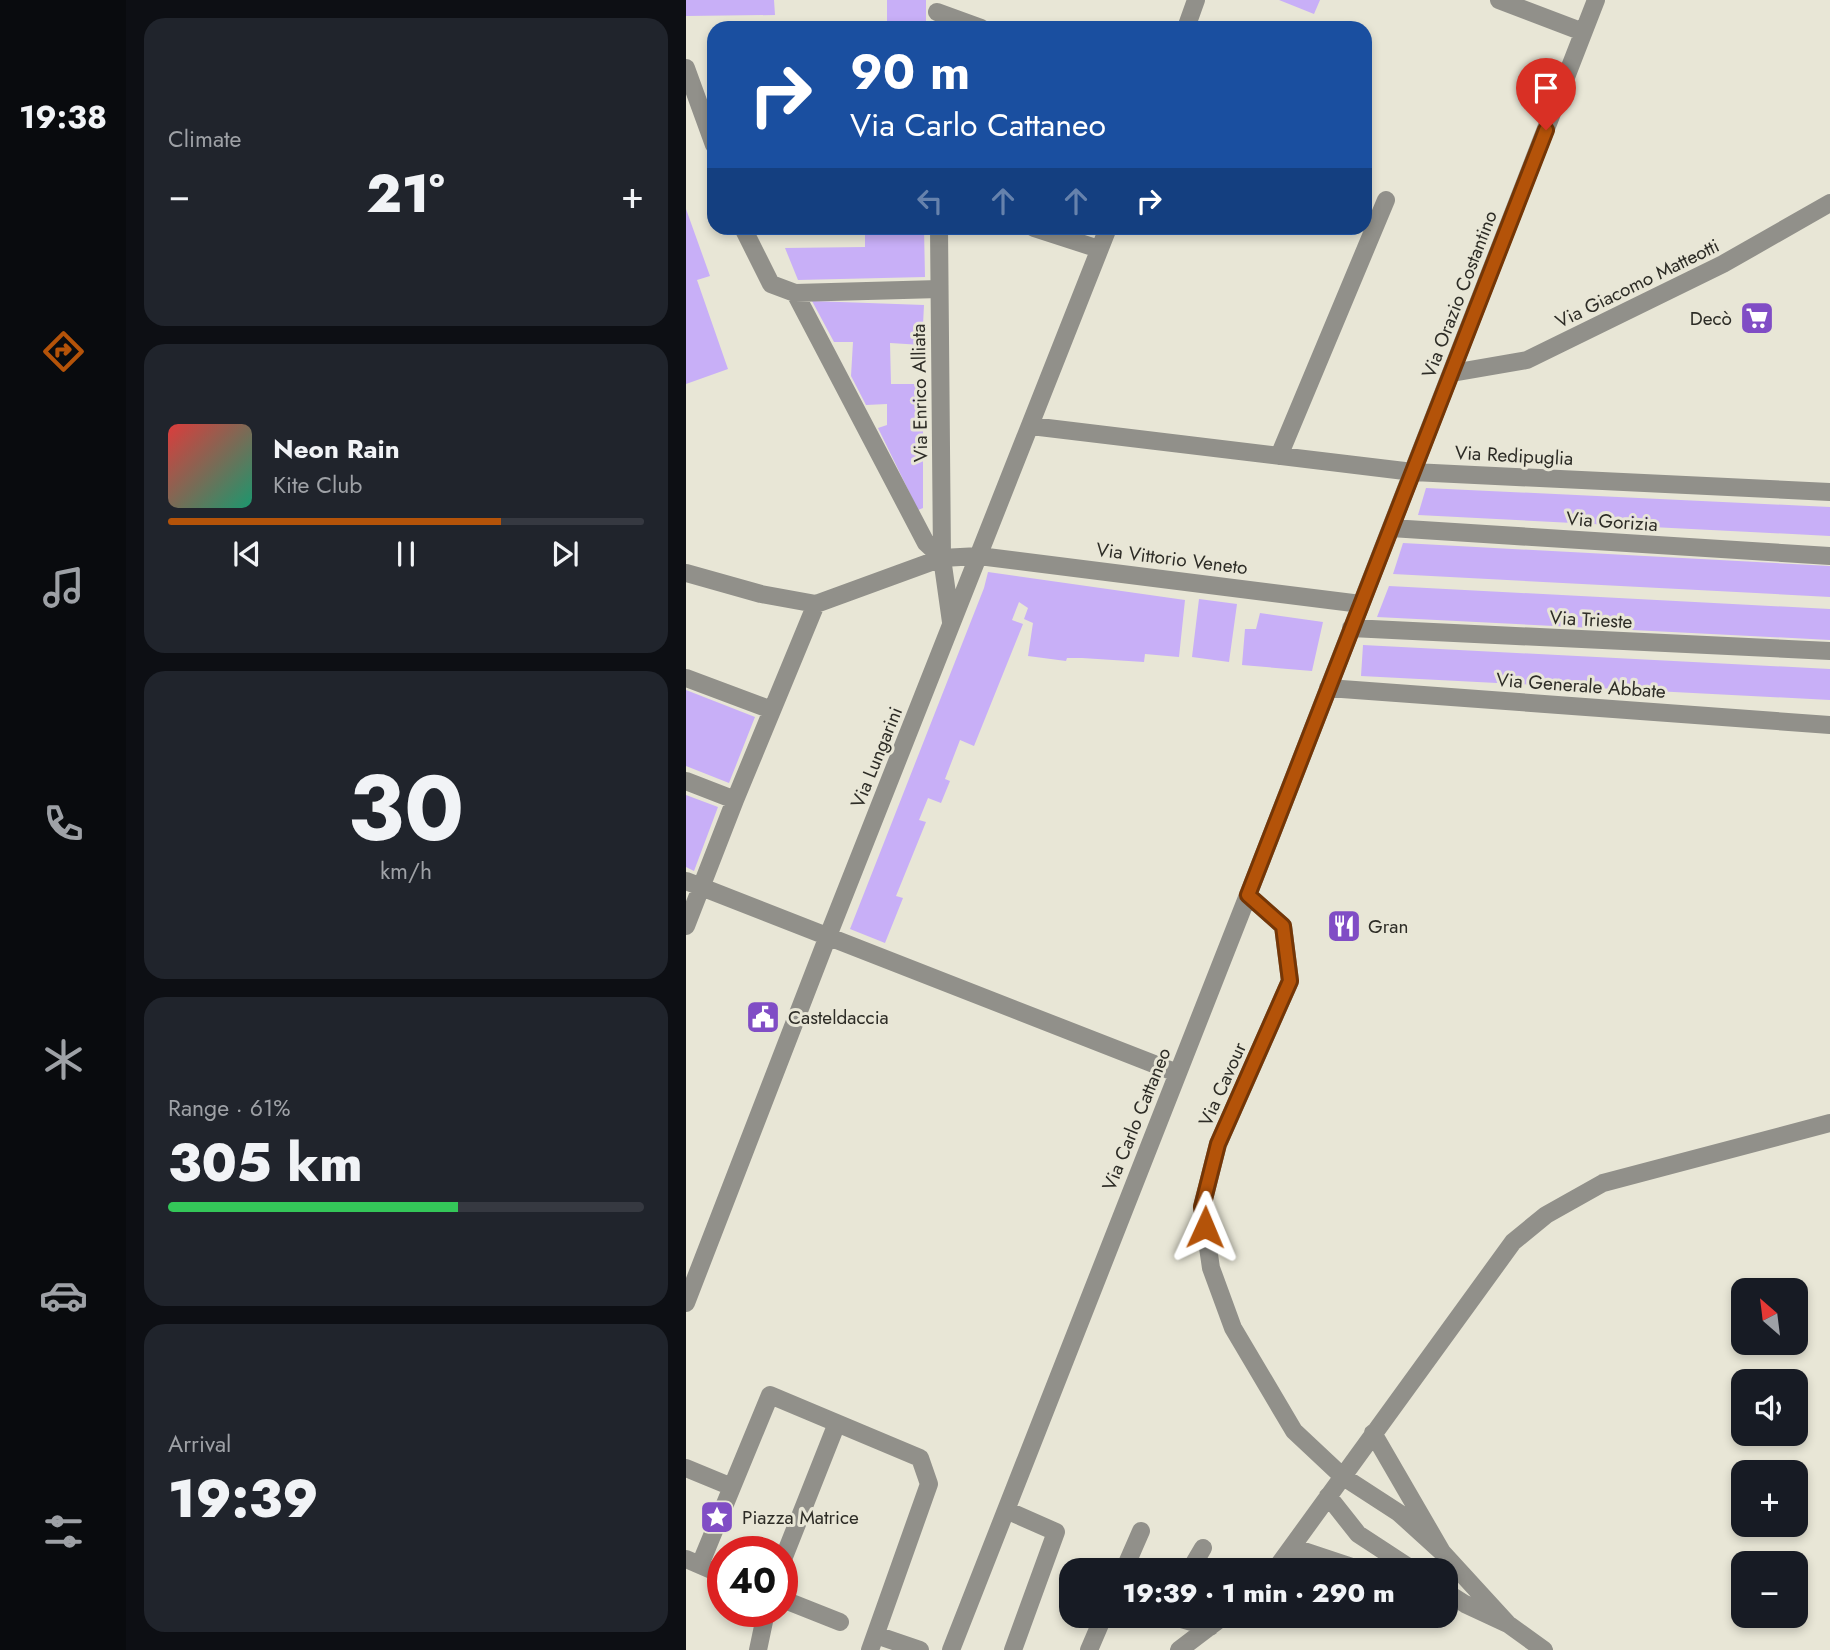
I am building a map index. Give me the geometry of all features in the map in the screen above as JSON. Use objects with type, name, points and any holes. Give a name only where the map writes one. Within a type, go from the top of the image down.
[{"type":"street","points":[[1188,21],[1196,0]]},
{"type":"street","points":[[1499,0],[1583,32]]},
{"type":"street","name":"Via Orazio Costantino","points":[[1361,604],[1596,0]]},
{"type":"street","points":[[937,13],[960,21]]},
{"type":"street","points":[[686,70],[707,126]]},
{"type":"street","points":[[1372,233],[1386,200]]},
{"type":"street","name":"Via Giacomo Matteotti","points":[[1452,373],[1527,360],[1723,264],[1830,203]]},
{"type":"street","points":[[746,235],[771,284],[795,293],[939,289]]},
{"type":"street","name":"Via Enrico Alliata","points":[[939,235],[942,558],[951,625]]},
{"type":"street","points":[[1056,235],[1099,249]]},
{"type":"street","name":"Via Lungarini","points":[[686,1303],[1105,235]]},
{"type":"street","points":[[1279,456],[1371,235]]},
{"type":"street","points":[[795,293],[926,543],[942,558]]},
{"type":"street","name":"Via Redipuglia","points":[[1031,426],[1413,471],[1830,492]]},
{"type":"street","name":"Via Gorizia","points":[[1391,528],[1830,556]]},
{"type":"street","name":"Via Vittorio Veneto","points":[[816,604],[942,558],[979,556],[1361,604]]},
{"type":"street","points":[[686,573],[761,594],[816,604],[735,800],[693,884],[686,926]]},
{"type":"street","name":"Via Carlo Cattaneo","points":[[951,1650],[1361,604]]},
{"type":"street","name":"Via Trieste","points":[[1351,628],[1830,650]]},
{"type":"street","points":[[686,678],[772,710]]},
{"type":"street","name":"Via Generale Abbate","points":[[1328,688],[1830,725]]},
{"type":"street","points":[[686,780],[735,800]]},
{"type":"street","points":[[693,884],[1177,1073]]},
{"type":"street","name":"Via Cavour","points":[[1248,895],[1283,926],[1290,981],[1218,1144],[1202,1207],[1210,1268],[1233,1328],[1294,1431],[1342,1476],[1399,1513],[1442,1552]]},
{"type":"street","points":[[1284,1558],[1513,1242],[1546,1215],[1603,1183],[1830,1123]]},
{"type":"street","points":[[693,1562],[735,1480],[771,1395],[920,1458],[929,1484],[873,1643],[920,1650]]},
{"type":"street","points":[[792,1536],[837,1423]]},
{"type":"street","points":[[1373,1433],[1442,1552],[1508,1624]]},
{"type":"street","points":[[686,1468],[735,1480]]},
{"type":"street","points":[[1328,1496],[1358,1534],[1395,1558]]},
{"type":"street","points":[[1006,1510],[1056,1532],[1013,1650]]},
{"type":"street","points":[[1129,1558],[1141,1531]]},
{"type":"street","points":[[1292,1547],[1325,1558]]},
{"type":"street","points":[[1197,1558],[1203,1548]]},
{"type":"street","points":[[1458,1600],[1508,1624],[1544,1650]]},
{"type":"street","points":[[1458,1602],[1465,1604]]},
{"type":"street","points":[[798,1605],[840,1622]]},
{"type":"street","points":[[758,1650],[763,1627]]},
{"type":"street","points":[[1089,1650],[1098,1628]]},
{"type":"street","points":[[1179,1650],[1210,1628]]},
{"type":"building","points":[[686,0],[774,0],[775,15],[686,16]]},
{"type":"building","points":[[887,0],[926,0],[926,21],[887,21]]},
{"type":"building","points":[[1279,0],[1320,0],[1314,14]]},
{"type":"building","points":[[686,209],[710,276],[697,280],[728,369],[686,384]]},
{"type":"building","points":[[865,235],[924,235],[925,277],[798,280],[785,248],[865,247]]},
{"type":"building","points":[[812,301],[924,305],[922,345],[890,343],[891,384],[923,384],[923,508],[918,510],[878,428],[887,425],[887,404],[866,405],[851,376],[853,342],[834,342]]},
{"type":"building","points":[[1426,488],[1830,507],[1830,536],[1418,515]]},
{"type":"building","points":[[1403,543],[1830,566],[1830,597],[1393,574]]},
{"type":"building","points":[[988,572],[1185,600],[1179,657],[1145,654],[1144,662],[1082,658],[1067,658],[1066,661],[1028,656],[1033,623],[1024,619],[1028,608],[1019,602],[1012,620],[1023,624],[974,746],[960,740],[945,779],[950,781],[941,803],[928,798],[919,820],[926,822],[896,896],[903,898],[885,943],[850,929]]},
{"type":"building","points":[[1389,586],[1830,609],[1830,640],[1377,617]]},
{"type":"building","points":[[1199,599],[1237,604],[1229,662],[1192,657]]},
{"type":"building","points":[[1260,613],[1323,622],[1312,671],[1242,665],[1245,629],[1256,629]]},
{"type":"building","points":[[1363,645],[1830,669],[1830,700],[1361,676]]},
{"type":"building","points":[[686,690],[755,717],[729,783],[686,766]]},
{"type":"building","points":[[686,795],[718,807],[694,871],[686,867]]},
{"type":"place","name":"Decò","points":[[1757,318]]},
{"type":"place","name":"Gran","points":[[1344,926]]},
{"type":"place","name":"Casteldaccia","points":[[763,1017]]},
{"type":"place","name":"Piazza Matrice","points":[[717,1517]]},
{"type":"route","points":[[1205,1227],[1202,1207],[1218,1144],[1290,981],[1283,926],[1248,895],[1546,130]]}]
